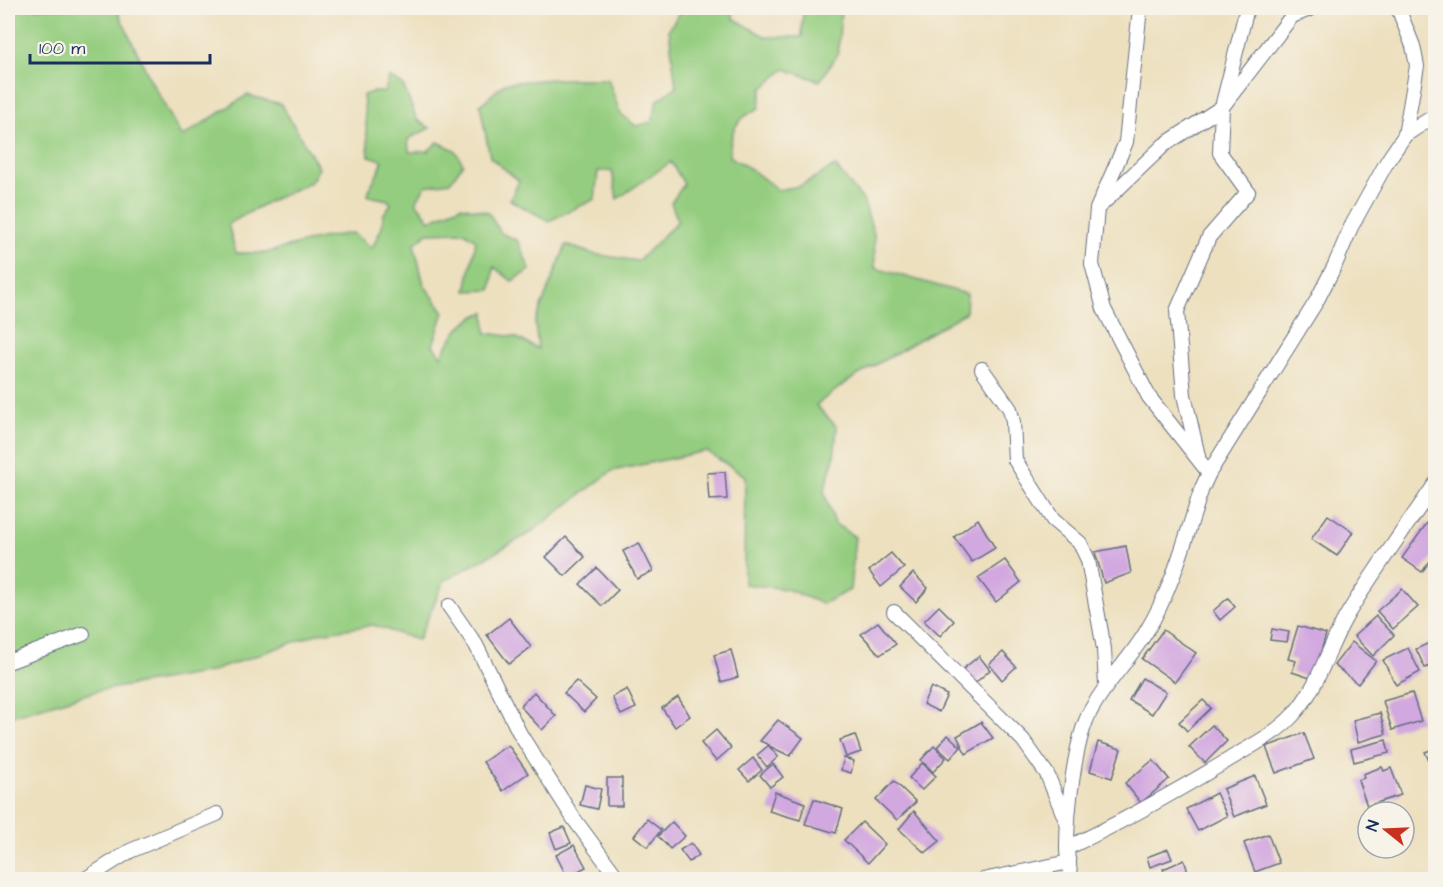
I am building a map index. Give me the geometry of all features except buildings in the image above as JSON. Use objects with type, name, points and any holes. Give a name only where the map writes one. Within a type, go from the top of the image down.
[{"type":"street","points":[[1140,8],[1126,142],[1097,209],[1092,264],[1104,309],[1149,397],[1209,473]]},
{"type":"street","points":[[1199,461],[1184,395],[1177,311],[1209,237],[1248,192],[1220,153],[1222,108],[1247,8]]},
{"type":"street","points":[[1097,209],[1164,146],[1222,108],[1292,16],[1312,8]]},
{"type":"street","points":[[1071,879],[1068,825],[1081,735],[1090,711],[1106,685],[1146,633],[1168,591],[1209,473],[1316,302],[1370,190],[1405,135],[1417,66],[1413,46],[1398,8]]},
{"type":"street","points":[[1405,135],[1436,115]]},
{"type":"street","points":[[982,369],[1010,409],[1015,460],[1053,520],[1083,548],[1088,560],[1104,649],[1106,685]]},
{"type":"street","points":[[983,879],[1068,855],[1113,826],[1254,744],[1291,717],[1313,688],[1331,643],[1347,615],[1436,483]]},
{"type":"street","points":[[448,606],[476,645],[520,734],[574,819],[619,879]]},
{"type":"street","points":[[894,612],[1023,740],[1047,774],[1068,825]]},
{"type":"street","points":[[8,663],[83,634]]},
{"type":"street","points":[[84,879],[130,851],[217,814]]},
{"type":"green space","points":[[8,8],[116,8],[150,79],[182,137],[247,95],[281,104],[319,168],[311,182],[228,224],[236,253],[266,253],[321,238],[352,233],[372,248],[382,227],[383,215],[391,204],[388,200],[368,196],[382,160],[369,156],[363,95],[385,92],[389,77],[403,85],[417,120],[430,128],[408,139],[409,152],[428,151],[438,142],[455,150],[463,164],[450,182],[425,186],[416,202],[430,220],[461,206],[488,212],[501,233],[518,241],[530,270],[512,281],[494,267],[491,290],[466,291],[476,240],[464,232],[428,233],[414,244],[424,285],[444,312],[433,345],[441,356],[464,324],[485,312],[486,333],[515,337],[538,349],[535,322],[566,245],[593,254],[638,261],[678,221],[671,203],[684,184],[671,162],[617,199],[612,171],[598,171],[595,199],[549,221],[510,200],[519,181],[490,157],[480,105],[505,83],[553,79],[608,79],[620,113],[636,126],[652,122],[657,101],[676,87],[669,29],[683,8],[733,8],[733,18],[766,37],[802,37],[803,8],[841,8],[838,53],[820,81],[785,69],[762,89],[759,108],[744,117],[735,127],[729,156],[751,169],[778,190],[800,186],[835,166],[863,200],[874,234],[875,268],[967,294],[966,312],[850,380],[816,405],[837,427],[834,457],[824,492],[835,524],[855,537],[850,590],[822,604],[787,589],[744,584],[745,476],[706,451],[612,471],[530,533],[444,581],[418,640],[373,625],[319,633],[210,672],[97,691],[8,717]]}]
